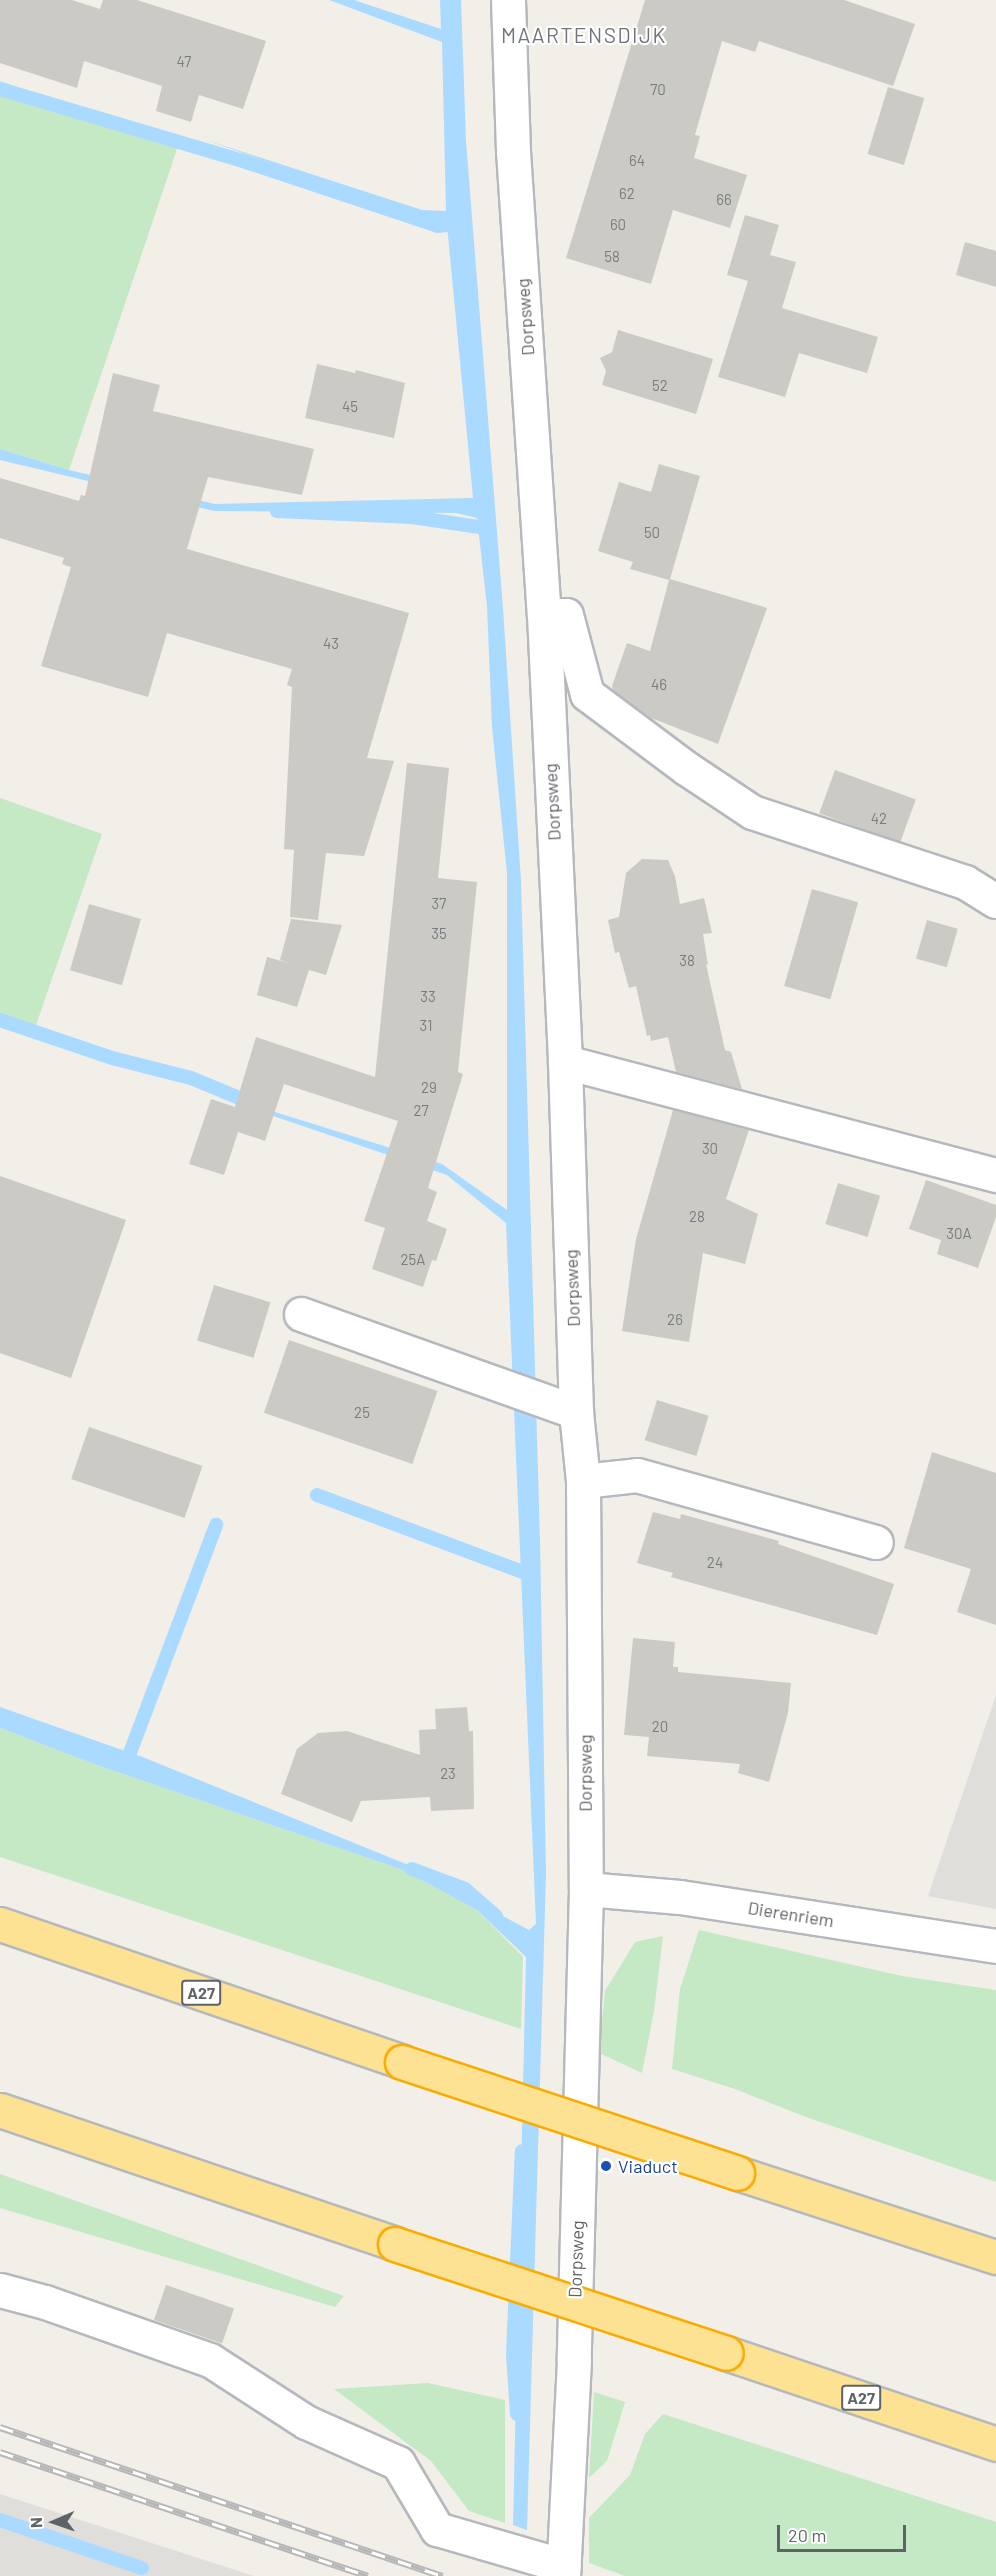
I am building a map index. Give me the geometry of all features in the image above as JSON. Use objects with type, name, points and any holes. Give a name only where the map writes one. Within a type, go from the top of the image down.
[{"type":"highway","name":"A27","points":[[0,1924],[402,2062],[996,2258]]},
{"type":"highway","name":"A27","points":[[0,2110],[996,2444]]},
{"type":"street","name":"Dorpsweg","points":[[508,0],[513,151],[544,615],[565,1062],[576,1412],[583,1481],[586,1889],[574,2360],[563,2571]]},
{"type":"street","points":[[544,615],[566,615],[587,694],[686,768],[752,812],[965,882],[996,901]]},
{"type":"street","points":[[565,1062],[996,1175]]},
{"type":"street","points":[[301,1314],[576,1412]]},
{"type":"street","points":[[583,1481],[637,1475],[876,1542]]},
{"type":"street","name":"Dierenriem","points":[[586,1889],[680,1897],[996,1946]]},
{"type":"street","points":[[0,2290],[45,2302],[210,2360],[306,2422],[398,2463],[437,2529],[563,2571]]},
{"type":"shaded area","points":[[996,1695],[996,1909],[928,1896]]},
{"type":"shaded area","points":[[0,2494],[254,2576],[0,2576]]},
{"type":"green space","points":[[0,81],[179,143],[69,470],[0,449]]},
{"type":"green space","points":[[0,798],[102,834],[35,1028],[0,1016]]},
{"type":"green space","points":[[0,1728],[94,1764],[403,1870],[477,1910],[523,1957],[521,2029],[0,1857]]},
{"type":"green space","points":[[699,1930],[902,1976],[996,1990],[996,2182],[806,2117],[735,2089],[672,2069],[680,1989]]},
{"type":"green space","points":[[663,1936],[654,2011],[642,2073],[599,2053],[605,1991],[635,1942]]},
{"type":"green space","points":[[0,2174],[344,2296],[335,2307],[0,2208]]},
{"type":"green space","points":[[428,2383],[505,2400],[505,2523],[469,2511],[431,2461],[334,2389]]},
{"type":"green space","points":[[594,2392],[625,2402],[607,2461],[589,2478]]},
{"type":"green space","points":[[663,2414],[996,2522],[996,2576],[625,2576],[589,2563],[589,2518],[630,2475],[645,2434]]},
{"type":"water","points":[[329,0],[354,0],[441,29],[440,0],[461,0],[466,141],[503,608],[521,881],[540,1541],[546,1873],[527,2530],[513,2525],[526,1957],[477,1910],[403,1870],[94,1764],[0,1728],[0,1707],[145,1758],[406,1864],[529,1930],[536,1924],[506,1223],[447,1175],[220,1098],[220,1095],[442,1164],[507,1210],[507,873],[492,727],[487,606],[477,518],[456,513],[214,511],[0,460],[0,449],[69,470],[215,504],[473,498],[447,225],[203,139],[422,210],[446,211],[442,42]]},
{"type":"building","points":[[0,0],[72,0],[100,9],[103,0],[137,0],[266,41],[243,109],[199,95],[191,122],[156,111],[162,86],[84,61],[77,88],[0,63]]},
{"type":"building","points":[[645,0],[844,0],[915,24],[893,86],[759,41],[755,52],[722,41],[695,135],[700,136],[694,158],[747,175],[730,228],[673,210],[651,284],[566,258]]},
{"type":"building","points":[[888,87],[924,98],[904,165],[868,154]]},
{"type":"building","points":[[745,215],[779,225],[770,255],[796,262],[782,308],[878,337],[867,373],[799,353],[785,397],[718,377],[748,281],[727,275]]},
{"type":"building","points":[[965,242],[996,251],[996,287],[956,275]]},
{"type":"building","points":[[618,330],[713,359],[696,414],[602,385],[606,371],[600,358],[612,352]]},
{"type":"building","points":[[317,364],[355,373],[356,370],[405,383],[394,438],[305,418]]},
{"type":"building","points":[[113,373],[160,385],[153,411],[314,449],[302,495],[208,477],[187,549],[409,613],[367,758],[394,761],[364,856],[326,853],[318,920],[290,917],[294,850],[284,849],[292,687],[287,685],[292,669],[167,633],[148,697],[41,666],[71,567],[62,564],[64,558],[0,538],[0,478],[79,501],[81,495],[85,496]]},
{"type":"building","points":[[659,464],[700,476],[670,579],[767,608],[718,744],[651,718],[613,690],[612,686],[627,643],[650,651],[669,580],[630,569],[633,562],[598,551],[619,482],[651,492]]},
{"type":"building","points":[[407,763],[449,768],[438,878],[477,882],[458,1072],[463,1074],[428,1188],[437,1192],[427,1221],[447,1229],[436,1261],[432,1260],[423,1287],[372,1269],[385,1228],[364,1221],[398,1121],[284,1084],[265,1141],[238,1132],[224,1175],[189,1164],[211,1099],[235,1107],[256,1037],[375,1077]]},
{"type":"building","points":[[835,770],[916,799],[900,843],[819,813]]},
{"type":"building","points":[[642,859],[668,860],[675,876],[680,904],[704,898],[712,933],[703,934],[708,965],[706,964],[725,1050],[731,1052],[742,1089],[676,1072],[668,1037],[651,1041],[650,1035],[647,1036],[636,986],[629,988],[619,952],[615,953],[608,920],[619,917],[626,873]]},
{"type":"building","points":[[812,889],[858,902],[830,999],[784,986]]},
{"type":"building","points":[[89,904],[141,919],[122,985],[70,970]]},
{"type":"building","points":[[291,919],[342,925],[326,975],[309,970],[297,1007],[257,995],[267,957],[292,964],[280,960]]},
{"type":"building","points":[[927,920],[958,929],[947,967],[916,958]]},
{"type":"building","points":[[673,1110],[749,1130],[726,1199],[758,1214],[745,1264],[703,1253],[689,1342],[622,1331],[636,1239]]},
{"type":"building","points":[[0,1176],[126,1220],[71,1378],[0,1353]]},
{"type":"building","points":[[926,1180],[996,1205],[996,1217],[978,1268],[937,1254],[941,1240],[909,1229]]},
{"type":"building","points":[[838,1183],[880,1196],[868,1237],[825,1224]]},
{"type":"building","points":[[214,1285],[270,1302],[253,1358],[197,1340]]},
{"type":"building","points":[[289,1340],[437,1391],[412,1464],[264,1413]]},
{"type":"building","points":[[657,1400],[709,1416],[696,1456],[645,1440]]},
{"type":"building","points":[[89,1427],[202,1466],[185,1518],[71,1479]]},
{"type":"building","points":[[932,1452],[996,1473],[996,1625],[957,1612],[971,1569],[904,1548]]},
{"type":"building","points":[[653,1512],[680,1519],[681,1514],[779,1541],[778,1544],[894,1584],[877,1635],[671,1577],[673,1573],[637,1563]]},
{"type":"building","points":[[633,1638],[675,1642],[673,1667],[678,1667],[678,1672],[791,1683],[788,1713],[769,1782],[738,1773],[740,1764],[647,1756],[649,1737],[624,1735]]},
{"type":"building","points":[[467,1707],[469,1731],[473,1731],[474,1809],[431,1811],[430,1797],[361,1801],[352,1822],[281,1794],[297,1749],[318,1733],[347,1731],[420,1755],[419,1730],[436,1729],[435,1709]]},
{"type":"building","points":[[166,2285],[234,2308],[222,2343],[154,2320]]},
{"type":"waterway","points":[[0,89],[246,162],[438,226],[454,224]]},
{"type":"waterway","points":[[277,511],[412,517],[486,528]]},
{"type":"waterway","points":[[0,1020],[112,1058],[191,1078],[254,1104]]},
{"type":"waterway","points":[[317,1495],[531,1575]]},
{"type":"waterway","points":[[125,1766],[216,1525]]},
{"type":"waterway","points":[[412,1869],[465,1889],[496,1916]]},
{"type":"waterway","points":[[517,2414],[513,2354],[522,2151]]},
{"type":"waterway","points":[[0,2520],[142,2568]]},
{"type":"railway","points":[[0,2427],[443,2576]]},
{"type":"railway","points":[[0,2452],[368,2576]]},
{"type":"place","name":"Viaduct","points":[[606,2166]]},
{"type":"district","name":"MAARTENSDIJK","points":[[584,35]]}]
